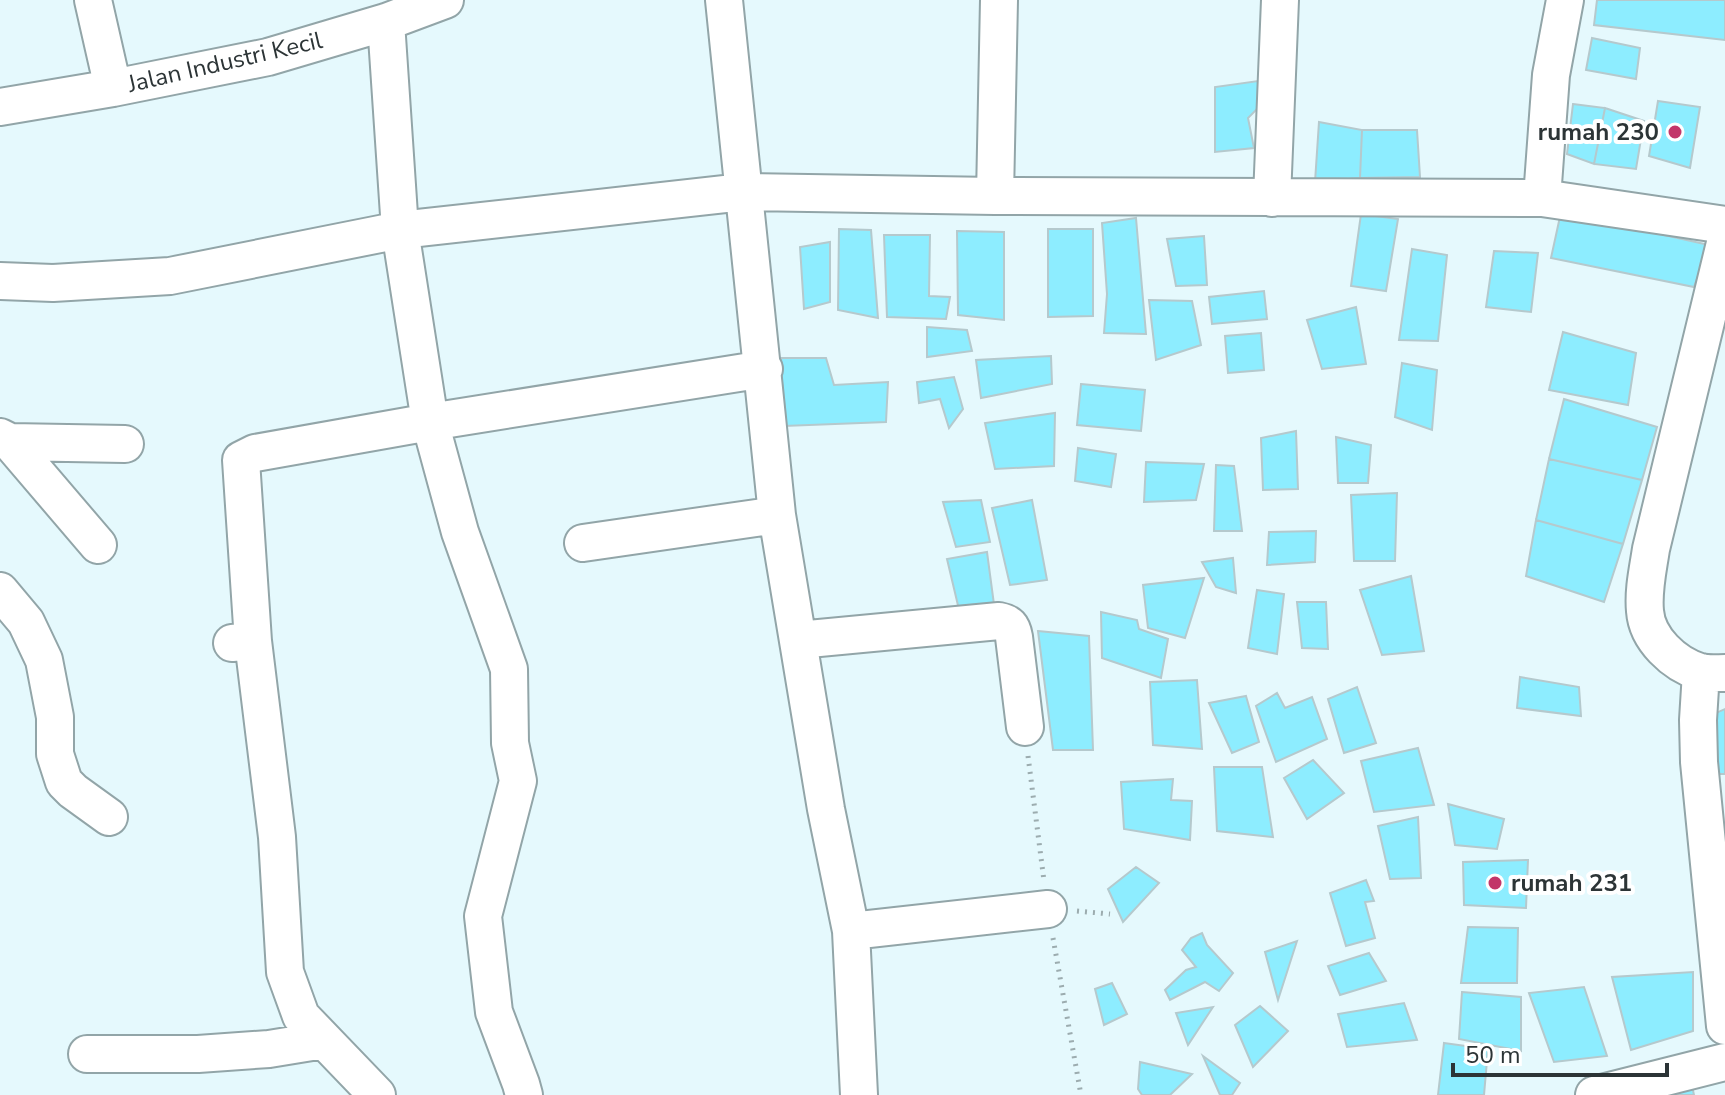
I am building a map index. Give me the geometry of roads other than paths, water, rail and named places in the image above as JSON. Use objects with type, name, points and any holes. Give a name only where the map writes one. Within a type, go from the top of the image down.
[{"type":"street","points":[[93,0],[113,88]]},
{"type":"street","name":"Jalan Industri Kecil","points":[[0,107],[268,57],[386,22],[445,0]]},
{"type":"street","points":[[724,0],[777,515],[826,809],[851,931],[859,1095]]},
{"type":"street","points":[[995,196],[999,0]]},
{"type":"street","points":[[1272,198],[1280,0]]},
{"type":"street","points":[[1542,198],[1551,75],[1565,0]]},
{"type":"street","points":[[386,22],[400,230],[430,422],[460,532],[509,669],[510,743],[518,781],[483,916],[494,1012],[524,1095]]},
{"type":"street","points":[[0,281],[53,283],[170,276],[400,230],[743,192],[1542,198],[1725,225]]},
{"type":"street","points":[[1725,243],[1651,549],[1644,598],[1645,615],[1652,634],[1662,648],[1679,661],[1713,673],[1698,720],[1699,762],[1725,1026]]},
{"type":"street","points":[[377,1095],[301,1016],[285,972],[277,837],[243,642],[241,460],[255,453],[430,422],[764,369]]},
{"type":"street","points":[[5,439],[125,444]]},
{"type":"street","points":[[5,439],[98,545]]},
{"type":"street","points":[[583,543],[777,515]]},
{"type":"street","points":[[0,591],[26,622],[44,660],[55,717],[55,754],[64,782],[109,817]]},
{"type":"street","points":[[798,640],[999,621],[1007,623],[1014,637],[1025,727]]},
{"type":"street","points":[[851,931],[1048,909]]},
{"type":"street","points":[[87,1054],[212,1053],[269,1049],[324,1040]]},
{"type":"street","points":[[1594,1095],[1725,1062]]},
{"type":"place","name":"rumah 230","points":[[1675,132]]},
{"type":"place","name":"rumah 231","points":[[1495,883]]}]
